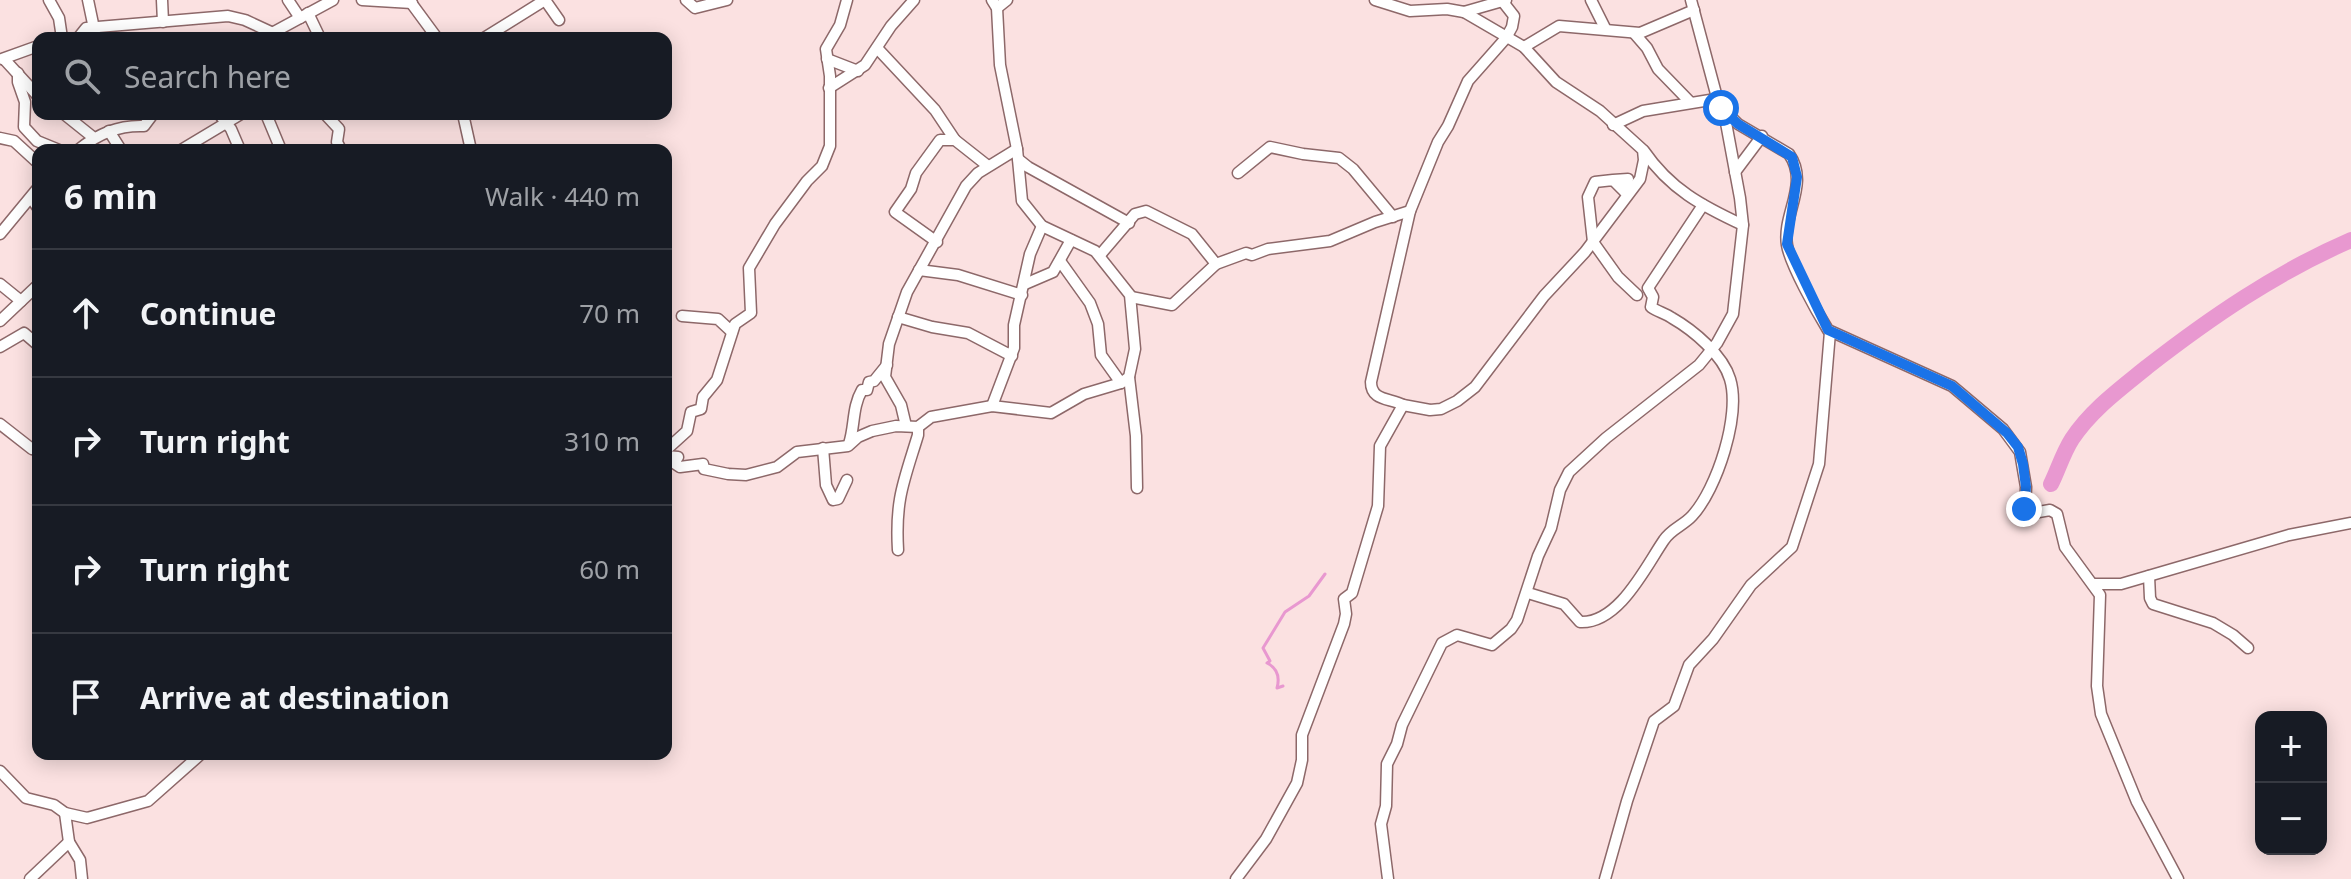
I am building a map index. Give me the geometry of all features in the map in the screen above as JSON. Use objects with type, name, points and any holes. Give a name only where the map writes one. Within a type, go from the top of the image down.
[{"type":"street","points":[[49,0],[59,18],[61,32]]},
{"type":"street","points":[[88,0],[95,32]]},
{"type":"street","points":[[162,0],[163,22]]},
{"type":"street","points":[[288,0],[316,32]]},
{"type":"street","points":[[277,32],[333,0]]},
{"type":"street","points":[[362,0],[410,2],[432,32]]},
{"type":"street","points":[[494,32],[545,0],[559,20]]},
{"type":"street","points":[[686,0],[690,7],[697,8],[727,0]]},
{"type":"street","points":[[672,445],[687,431],[691,412],[701,409],[703,397],[716,383],[735,324],[751,313],[749,268],[761,244],[825,161],[831,139],[828,45],[840,25],[847,0]]},
{"type":"street","points":[[829,88],[858,71],[914,0]]},
{"type":"street","points":[[1007,0],[994,4],[1000,65],[1018,154],[1022,201],[1042,226],[1090,247],[1100,255],[1131,297],[1135,349],[1125,380],[1136,436],[1137,488]]},
{"type":"street","points":[[1375,0],[1410,11],[1447,9],[1464,12],[1524,47],[1552,79],[1594,107],[1643,150],[1664,178],[1703,205],[1743,225]]},
{"type":"street","points":[[1591,0],[1605,28]]},
{"type":"street","points":[[1464,12],[1504,1],[1514,17],[1506,38],[1468,81],[1438,142],[1410,211],[1371,387],[1379,398],[1426,410],[1441,409],[1467,393],[1491,368],[1544,296],[1593,242],[1640,179],[1643,150]]},
{"type":"street","points":[[1388,879],[1381,824],[1386,806],[1387,764],[1442,643],[1447,638],[1466,636],[1492,645],[1511,629],[1528,593],[1538,556],[1553,522],[1560,490],[1569,472],[1712,352],[1736,303],[1743,225],[1724,112],[1716,99],[1692,5],[1651,29],[1634,33],[1559,26],[1524,47]]},
{"type":"street","points":[[101,32],[228,16],[262,32]]},
{"type":"street","points":[[1634,33],[1647,48],[1658,69],[1690,102]]},
{"type":"street","points":[[32,48],[2,59],[32,89]]},
{"type":"street","points":[[877,48],[914,84],[955,140],[988,166]]},
{"type":"street","points":[[827,59],[858,71]]},
{"type":"street","points":[[18,73],[25,102],[24,127],[37,141]]},
{"type":"street","points":[[1613,125],[1643,111],[1716,99]]},
{"type":"street","points":[[1605,879],[1654,721],[1674,706],[1689,665],[1713,639],[1751,585],[1792,547],[1819,464],[1830,332],[1788,248],[1787,233],[1796,192],[1794,162],[1789,154],[1724,112]]},
{"type":"street","points":[[72,120],[94,138]]},
{"type":"street","points":[[140,120],[144,126]]},
{"type":"street","points":[[144,126],[148,120]]},
{"type":"street","points":[[225,120],[237,144]]},
{"type":"street","points":[[191,144],[232,120]]},
{"type":"street","points":[[268,120],[278,144]]},
{"type":"street","points":[[331,120],[339,129],[338,144]]},
{"type":"street","points":[[464,120],[470,144]]},
{"type":"street","points":[[86,144],[124,125],[144,126]]},
{"type":"street","points":[[942,140],[948,128]]},
{"type":"street","points":[[109,131],[117,144]]},
{"type":"street","points":[[1735,172],[1762,136]]},
{"type":"street","points":[[0,138],[44,144]]},
{"type":"street","points":[[937,242],[895,212],[936,143],[955,140]]},
{"type":"street","points":[[14,141],[32,158]]},
{"type":"street","points":[[1238,173],[1270,147],[1312,156],[1335,156],[1353,169],[1393,217]]},
{"type":"street","points":[[906,426],[901,405],[885,377],[889,344],[898,317],[919,270],[966,186],[988,166],[1018,154]]},
{"type":"street","points":[[1018,154],[1028,167],[1129,223]]},
{"type":"street","points":[[1613,180],[1595,182],[1588,197],[1593,242],[1618,277],[1637,295]]},
{"type":"street","points":[[0,234],[32,195]]},
{"type":"street","points":[[1528,593],[1564,604],[1580,622],[1594,620],[1619,604],[1644,573],[1665,538],[1692,516],[1711,488],[1733,418],[1729,374],[1690,331],[1651,307],[1653,297],[1648,288],[1703,205]]},
{"type":"street","points":[[1100,255],[1136,213],[1146,211],[1174,223],[1199,240],[1216,264]]},
{"type":"street","points":[[1131,297],[1172,305],[1216,264],[1246,253],[1252,255],[1268,249],[1330,241],[1410,211]]},
{"type":"street","points":[[992,406],[1012,356],[1014,325],[1030,254],[1042,226]]},
{"type":"street","points":[[919,270],[1023,289],[1053,272],[1071,240]]},
{"type":"street","points":[[1060,261],[1090,303],[1098,324],[1101,355],[1125,380]]},
{"type":"street","points":[[0,284],[21,301]]},
{"type":"street","points":[[0,321],[32,291]]},
{"type":"street","points":[[682,316],[718,319],[732,332]]},
{"type":"street","points":[[898,317],[968,333],[1012,356]]},
{"type":"street","points":[[1830,332],[1952,386],[2007,433],[2018,447],[2026,487],[2024,510],[2056,513],[2065,547],[2100,595],[2097,686],[2100,711],[2137,802],[2178,879]]},
{"type":"street","points":[[0,347],[23,333],[32,338]]},
{"type":"street","points":[[848,446],[854,427],[856,401],[862,390],[867,390],[869,382],[874,381],[888,364]]},
{"type":"street","points":[[672,456],[678,457],[674,463],[680,467],[703,464],[704,469],[715,472],[746,475],[777,467],[797,452],[848,446],[872,431],[918,427],[931,417],[992,406],[1051,413],[1063,409],[1084,394],[1125,380]]},
{"type":"street","points":[[1236,879],[1266,839],[1297,783],[1302,733],[1332,659],[1346,614],[1344,599],[1352,593],[1378,506],[1378,452],[1403,405]]},
{"type":"street","points":[[0,424],[32,449]]},
{"type":"street","points":[[898,550],[896,525],[899,494],[918,427]]},
{"type":"street","points":[[823,448],[826,485],[833,500],[838,499],[847,480]]},
{"type":"street","points":[[2094,584],[2121,584],[2289,535],[2351,523]]},
{"type":"street","points":[[2149,576],[2149,594],[2153,604],[2213,623],[2248,648]]},
{"type":"street","points":[[0,771],[26,798],[54,805],[65,813],[90,818],[148,801],[194,760]]},
{"type":"street","points":[[65,813],[69,842],[80,860],[82,879]]},
{"type":"street","points":[[30,879],[69,842]]},
{"type":"waterway","points":[[2051,484],[2080,428],[2127,383],[2245,297],[2297,266],[2351,240]]},
{"type":"waterway","points":[[1283,686],[1277,688],[1277,673],[1267,663],[1270,661],[1263,648],[1285,612],[1309,596],[1325,574]]},
{"type":"route","points":[[1721,108],[1738,124],[1792,157],[1797,177],[1787,233],[1788,250],[1828,330],[1952,386],[1972,401],[2018,447],[2026,487],[2024,509]]}]
